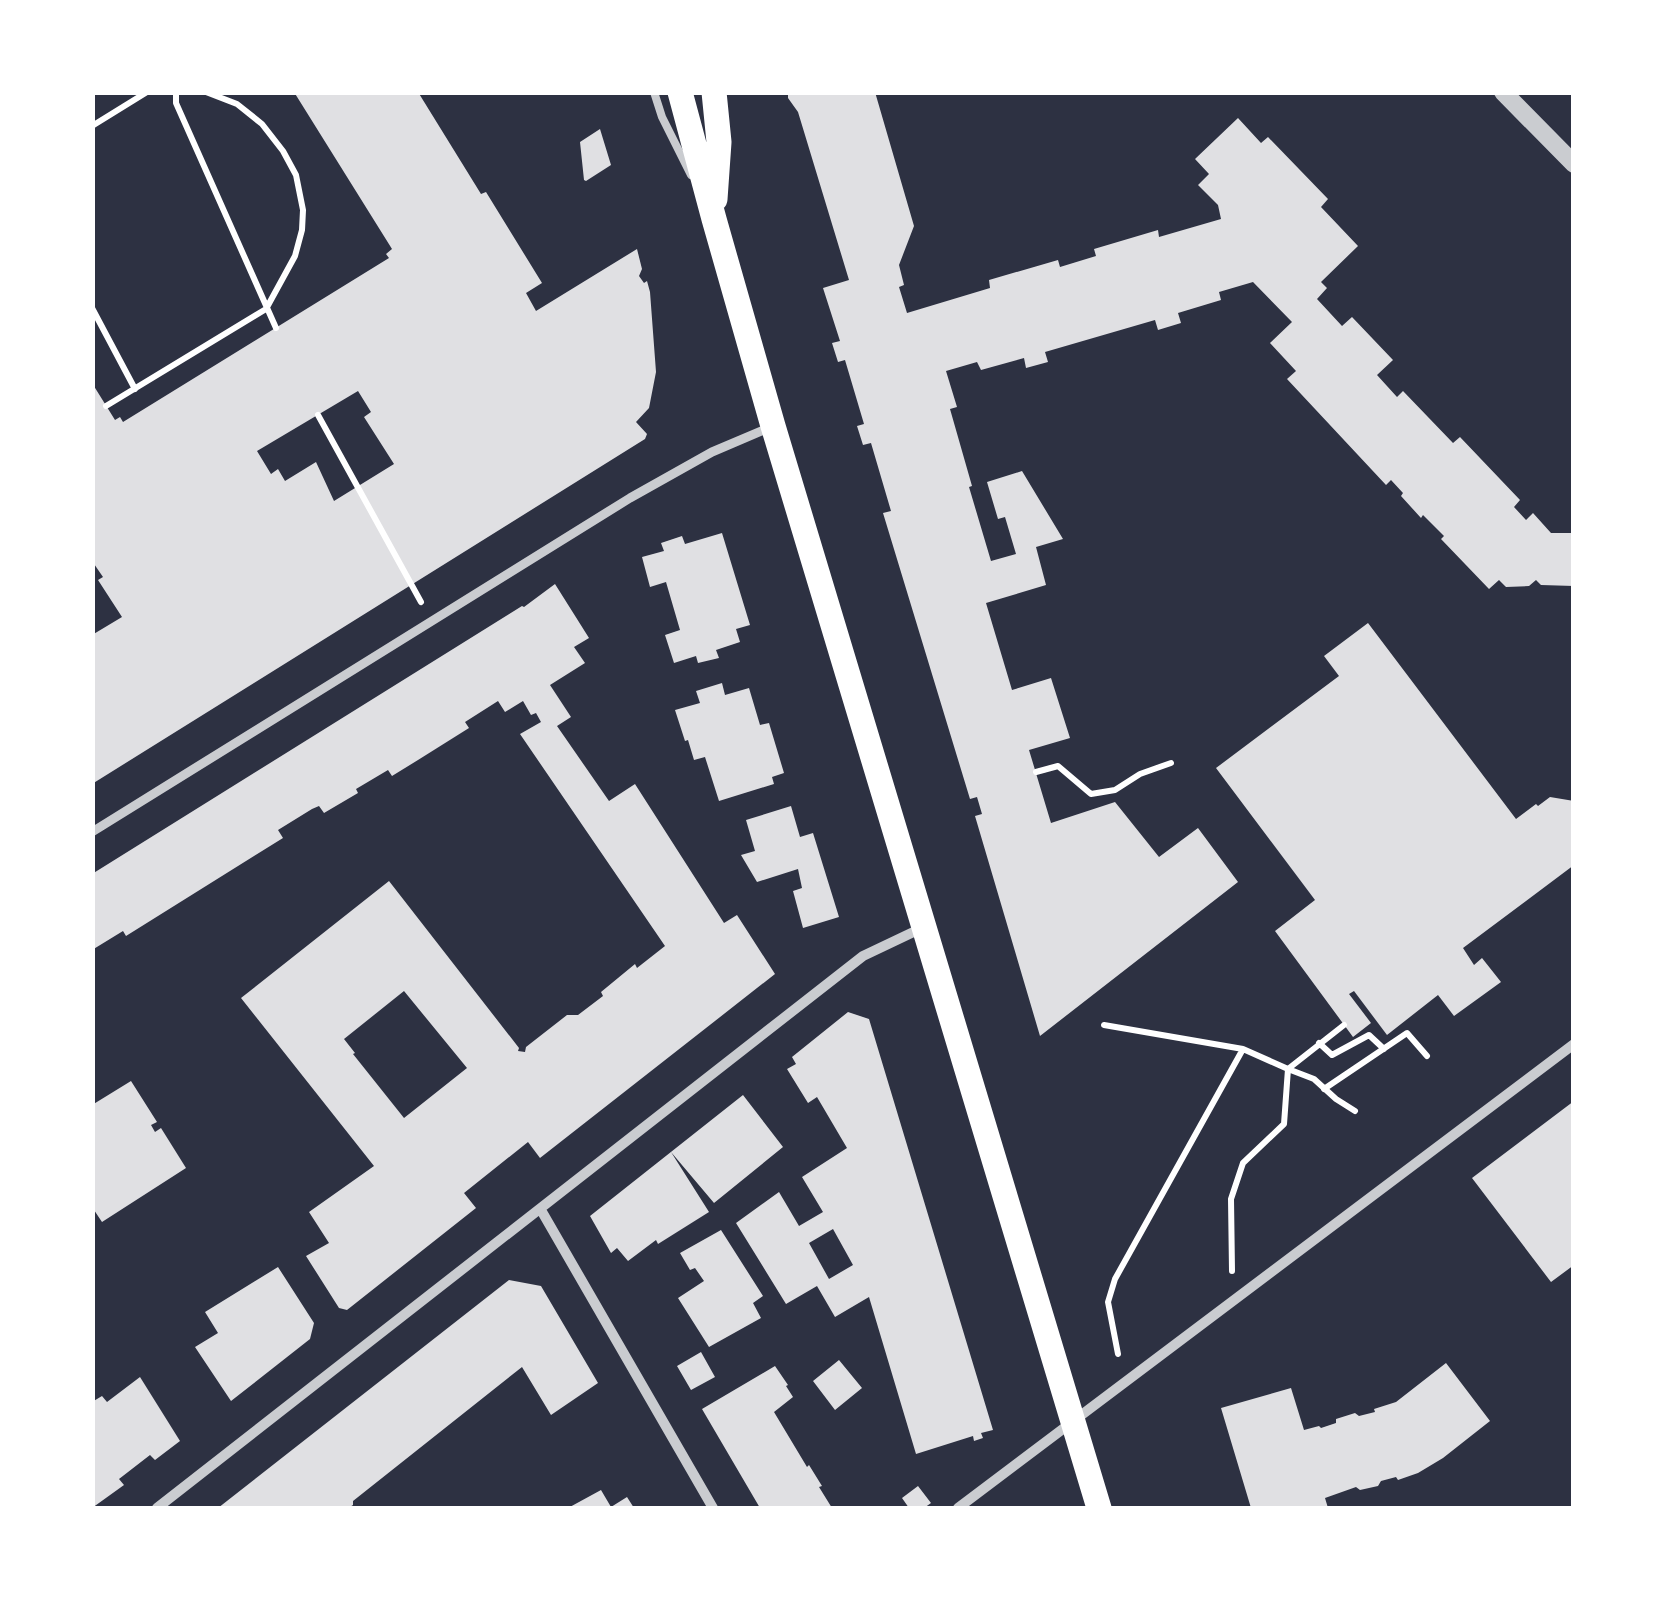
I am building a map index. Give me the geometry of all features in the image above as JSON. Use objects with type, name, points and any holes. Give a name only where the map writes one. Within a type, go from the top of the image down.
[{"type":"main road","points":[[680,92],[773,426],[1099,1508]]},
{"type":"main road","points":[[714,92],[719,142],[714,219]]},
{"type":"street","points":[[1504,92],[1574,164]]},
{"type":"street","points":[[92,832],[692,462],[773,426]]},
{"type":"street","points":[[157,1508],[864,956],[925,926]]},
{"type":"street","points":[[958,1508],[1574,1044]]},
{"type":"street","points":[[541,1210],[713,1508]]},
{"type":"lane","points":[[654,92],[662,117],[714,219]]},
{"type":"path","points":[[92,126],[147,92]]},
{"type":"path","points":[[176,92],[176,104],[276,328]]},
{"type":"path","points":[[106,406],[266,309],[295,256],[303,210],[296,175],[283,151],[262,124],[237,104],[206,92]]},
{"type":"path","points":[[92,308],[135,388]]},
{"type":"path","points":[[318,415],[432,622]]},
{"type":"path","points":[[1036,772],[1058,766],[1091,794],[1115,790],[1140,774],[1170,763]]},
{"type":"path","points":[[1104,1025],[1243,1049],[1314,1080],[1355,1111]]},
{"type":"path","points":[[1234,1302],[1230,1199],[1243,1163],[1284,1124],[1288,1068],[1344,1025]]},
{"type":"path","points":[[1324,1089],[1407,1033],[1426,1056]]},
{"type":"path","points":[[1319,1043],[1332,1055],[1369,1036],[1384,1049]]},
{"type":"path","points":[[1126,1384],[1108,1302],[1116,1279],[1243,1049]]},
{"type":"building","points":[[294,92],[418,92],[542,283],[526,293],[536,311],[637,249],[642,269],[639,276],[644,283],[647,281],[650,292],[656,372],[649,408],[636,422],[647,434],[645,439],[92,784],[92,635],[122,617],[98,580],[103,577],[92,561],[92,383],[115,420],[120,417],[123,422],[389,258],[386,254],[392,249]],"holes":[[[358,391],[371,412],[364,417],[394,464],[334,501],[316,462],[285,481],[278,469],[271,474],[257,451]]]},
{"type":"building","points":[[788,92],[875,92],[914,226],[899,265],[904,285],[899,287],[907,313],[990,288],[989,280],[1058,260],[1060,267],[1096,256],[1094,249],[1158,230],[1159,237],[1221,219],[1218,205],[1198,185],[1209,174],[1195,159],[1238,118],[1261,143],[1268,137],[1328,199],[1321,207],[1358,246],[1321,282],[1327,288],[1317,299],[1342,326],[1352,317],[1393,360],[1377,375],[1397,397],[1403,391],[1453,443],[1460,437],[1520,500],[1514,507],[1526,520],[1533,513],[1551,533],[1574,533],[1574,586],[1541,585],[1536,580],[1529,586],[1506,587],[1499,580],[1489,589],[1441,539],[1444,536],[1401,496],[1403,493],[1391,480],[1386,485],[1287,379],[1296,371],[1270,343],[1292,322],[1253,282],[1219,292],[1221,300],[1178,313],[1181,323],[1158,330],[1155,320],[1045,352],[1048,362],[1026,368],[1024,358],[981,370],[977,362],[946,371],[957,407],[950,409],[991,561],[1016,554],[1005,517],[998,519],[987,482],[1022,471],[1063,539],[1036,547],[1046,585],[986,603],[1012,690],[1051,678],[1070,738],[1029,750],[1051,823],[1115,802],[1159,857],[1198,828],[1238,882],[1040,1036],[975,816],[982,814],[977,797],[970,799],[883,513],[891,511],[871,443],[863,445],[857,426],[864,424],[845,360],[838,362],[832,343],[840,341],[823,288],[849,280],[798,112]]},
{"type":"building","points":[[600,129],[611,165],[586,181],[580,142]]},
{"type":"building","points":[[722,533],[750,625],[736,629],[740,642],[716,650],[719,658],[698,663],[696,656],[674,663],[665,635],[680,630],[666,582],[650,587],[642,557],[664,551],[661,543],[682,536],[685,544]]},
{"type":"building","points":[[555,584],[589,638],[574,647],[585,663],[550,685],[571,717],[557,726],[609,801],[635,784],[724,923],[737,915],[775,974],[540,1158],[528,1142],[464,1193],[476,1208],[347,1310],[339,1308],[306,1256],[329,1243],[309,1212],[374,1166],[241,998],[389,881],[518,1051],[525,1052],[526,1047],[567,1015],[578,1015],[635,964],[637,968],[665,946],[520,734],[541,722],[536,713],[531,715],[523,701],[505,712],[498,701],[465,722],[469,728],[392,776],[388,770],[324,813],[319,806],[312,809],[278,830],[283,838],[126,936],[123,931],[92,950],[92,874],[524,607]],"holes":[[[404,991],[467,1068],[404,1118],[344,1039]]]},
{"type":"building","points":[[1368,623],[1516,819],[1550,797],[1574,801],[1574,865],[1463,948],[1474,965],[1482,958],[1501,982],[1454,1016],[1438,995],[1387,1035],[1354,991],[1349,994],[1371,1023],[1353,1037],[1275,931],[1315,900],[1216,768],[1339,676],[1324,656]]},
{"type":"building","points":[[722,683],[725,695],[749,688],[760,725],[769,723],[784,773],[772,777],[774,784],[719,801],[705,757],[694,760],[675,710],[700,703],[696,691]]},
{"type":"building","points":[[791,806],[800,837],[813,833],[839,917],[803,928],[793,891],[802,888],[798,869],[757,882],[741,855],[755,851],[746,820]]},
{"type":"building","points":[[848,1012],[869,1019],[993,1430],[981,1433],[983,1438],[974,1441],[973,1436],[916,1454],[869,1297],[835,1317],[817,1286],[786,1304],[736,1223],[779,1192],[799,1226],[823,1212],[802,1177],[847,1148],[817,1097],[808,1103],[787,1069],[796,1064],[792,1057]],"holes":[[[833,1229],[853,1265],[829,1279],[809,1243]]]},
{"type":"building","points":[[131,1081],[157,1122],[151,1125],[155,1132],[161,1128],[186,1168],[102,1222],[92,1207],[92,1105]]},
{"type":"building","points":[[743,1095],[783,1147],[714,1203],[671,1152],[709,1212],[658,1244],[656,1240],[628,1261],[617,1248],[611,1253],[590,1216]]},
{"type":"building","points":[[1574,1101],[1574,1265],[1551,1282],[1472,1178]]},
{"type":"building","points":[[721,1230],[763,1296],[753,1303],[761,1318],[709,1347],[678,1298],[704,1281],[695,1268],[690,1270],[680,1253]]},
{"type":"building","points":[[278,1267],[314,1323],[310,1339],[231,1401],[195,1347],[218,1333],[205,1312]]},
{"type":"building","points":[[509,1280],[541,1286],[598,1383],[551,1415],[522,1367],[348,1508],[218,1508]]},
{"type":"building","points":[[701,1352],[715,1377],[691,1390],[677,1366]]},
{"type":"building","points":[[839,1360],[862,1388],[835,1410],[813,1381]]},
{"type":"building","points":[[1446,1363],[1490,1421],[1443,1458],[1398,1480],[1396,1477],[1381,1481],[1378,1486],[1360,1490],[1356,1487],[1325,1498],[1328,1508],[1251,1508],[1221,1408],[1291,1388],[1304,1430],[1321,1428],[1336,1423],[1336,1419],[1375,1412],[1374,1409],[1396,1402]]},
{"type":"building","points":[[775,1366],[793,1397],[774,1412],[832,1508],[760,1508],[702,1409]]},
{"type":"building","points":[[140,1377],[180,1441],[155,1460],[150,1455],[119,1479],[124,1485],[92,1508],[92,1402],[102,1396],[107,1402]]},
{"type":"building","points":[[918,1486],[931,1503],[924,1508],[909,1508],[902,1498]]},
{"type":"building","points":[[601,1490],[611,1507],[627,1497],[634,1508],[568,1508]]}]
